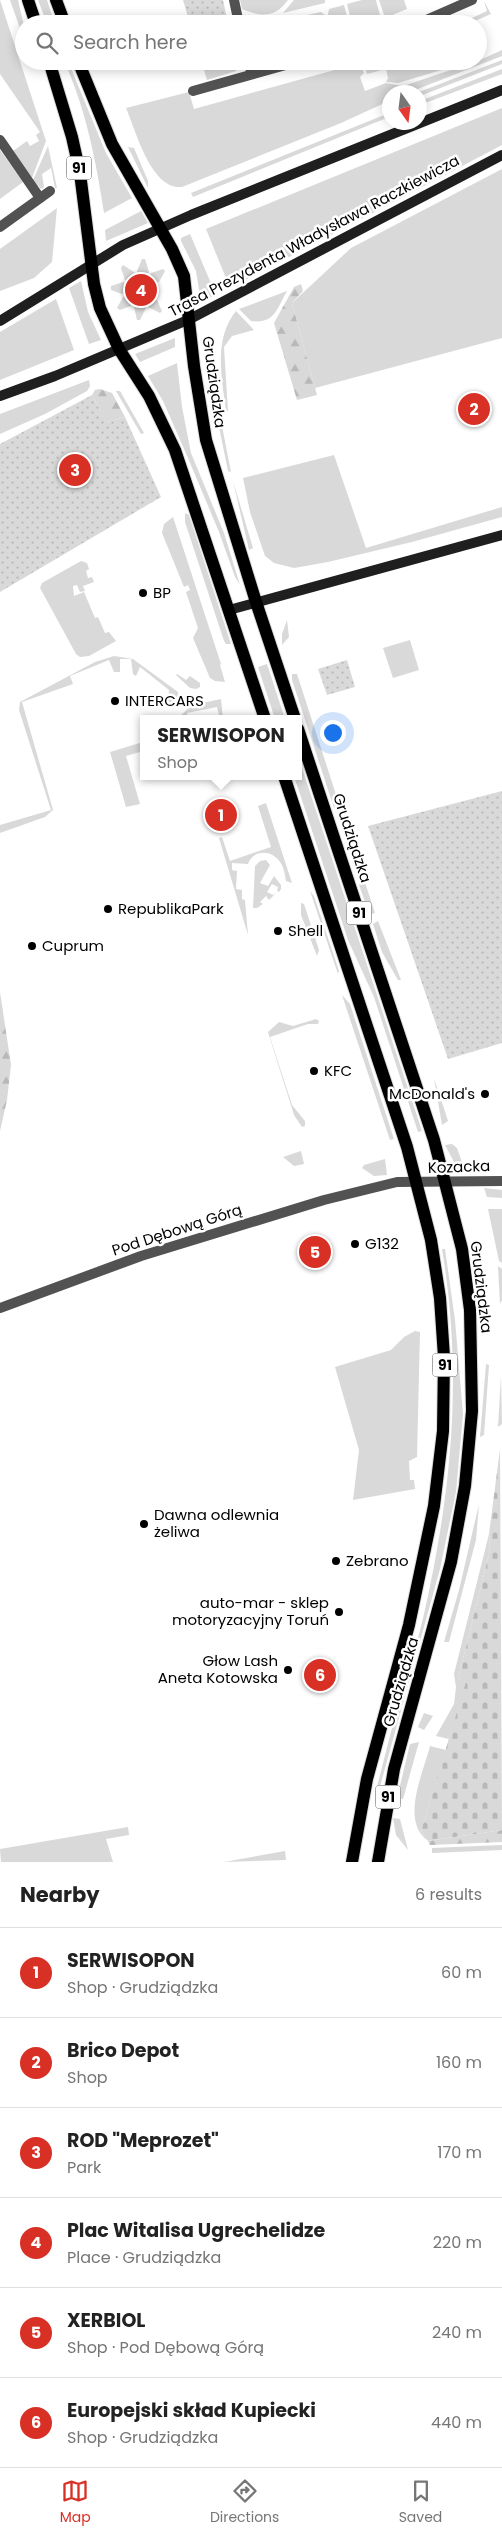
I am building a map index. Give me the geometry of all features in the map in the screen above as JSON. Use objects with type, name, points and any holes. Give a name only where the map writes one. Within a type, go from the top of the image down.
[{"type":"main road","points":[[28,0],[33,15]]},
{"type":"main road","points":[[56,0],[62,15]]},
{"type":"main road","name":"91","points":[[51,70],[72,137],[80,173],[100,308],[119,349],[149,396],[175,450],[264,715]]},
{"type":"main road","name":"Grudziądzka","points":[[82,70],[112,144],[161,229],[184,276],[194,366],[206,440],[256,602],[294,715]]},
{"type":"main road","points":[[0,321],[123,245],[502,90]]},
{"type":"main road","name":"Trasa Prezydenta Władysława Raczkiewicza","points":[[0,396],[190,319],[502,155]]},
{"type":"main road","points":[[229,610],[502,535]]},
{"type":"main road","name":"Grudziądzka","points":[[302,741],[421,1097],[446,1181],[462,1250],[470,1310],[473,1373],[470,1455],[451,1562],[394,1769],[378,1862]]},
{"type":"main road","name":"Grudziądzka","points":[[285,780],[407,1147],[417,1183],[431,1240],[440,1298],[445,1365],[443,1431],[428,1536],[408,1626],[372,1755],[352,1862]]},
{"type":"street","points":[[234,0],[237,15]]},
{"type":"street","points":[[438,15],[472,0]]},
{"type":"street","points":[[251,70],[252,74]]},
{"type":"street","points":[[192,91],[267,70]]},
{"type":"street","points":[[0,140],[40,198]]},
{"type":"street","points":[[0,227],[50,192]]},
{"type":"street","name":"Kozacka","points":[[366,1191],[397,1182],[502,1181]]},
{"type":"street","name":"Pod Dębową Górą","points":[[0,1308],[140,1256],[324,1200],[366,1191]]},
{"type":"green space","points":[[0,0],[15,46],[15,70],[23,70],[46,141],[32,178],[13,151],[27,141],[30,146],[39,141],[36,135],[40,132],[0,74]]},
{"type":"green space","points":[[10,0],[18,0],[21,15],[15,15]]},
{"type":"green space","points":[[38,0],[47,0],[52,15],[44,15]]},
{"type":"green space","points":[[183,0],[223,0],[226,15],[187,15]]},
{"type":"green space","points":[[240,0],[288,0],[273,13],[261,14],[242,9]]},
{"type":"green space","points":[[294,0],[325,0],[325,3],[283,13]]},
{"type":"green space","points":[[362,0],[376,0],[380,15],[350,15],[347,4]]},
{"type":"green space","points":[[379,0],[404,0],[407,9],[392,15],[384,15]]},
{"type":"green space","points":[[484,1],[491,14],[478,15],[487,11]]},
{"type":"green space","points":[[344,5],[347,15],[328,15],[329,9]]},
{"type":"green space","points":[[321,12],[325,15],[307,15]]},
{"type":"green space","points":[[502,50],[502,56],[487,62],[487,57]]},
{"type":"green space","points":[[502,60],[502,64],[487,70],[487,66]]},
{"type":"green space","points":[[502,69],[502,74],[427,102],[427,98]]},
{"type":"green space","points":[[68,70],[72,70],[106,153],[132,198],[104,213],[89,136]]},
{"type":"green space","points":[[204,70],[236,70],[236,71],[207,80]]},
{"type":"green space","points":[[335,70],[363,70],[364,73],[360,77],[365,91],[386,83],[397,85],[382,85],[382,104],[341,123],[182,187],[171,185],[153,169],[140,144],[126,108],[189,92],[194,109]]},
{"type":"green space","points":[[366,70],[382,70],[367,74]]},
{"type":"green space","points":[[386,70],[441,70],[398,83],[386,82],[388,78]]},
{"type":"green space","points":[[451,70],[466,70],[427,85],[406,85]]},
{"type":"green space","points":[[476,70],[487,70],[427,93],[427,89]]},
{"type":"green space","points":[[502,108],[502,145],[230,288],[206,229]]},
{"type":"green space","points":[[382,116],[382,120],[193,197],[191,193]]},
{"type":"green space","points":[[48,146],[57,188],[55,188],[51,168],[42,174],[44,187],[41,189],[33,180]]},
{"type":"green space","points":[[128,147],[134,148],[148,181],[148,188]]},
{"type":"green space","points":[[0,150],[23,182],[0,199]]},
{"type":"green space","points":[[502,169],[502,338],[315,388],[292,303],[351,248]]},
{"type":"green space","points":[[57,208],[52,262],[34,278],[0,291],[0,249]]},
{"type":"green space","points":[[141,211],[148,223],[106,241],[105,230]]},
{"type":"green space","points":[[190,234],[216,295],[201,302],[196,271],[181,241],[181,238]]},
{"type":"green space","points":[[142,259],[145,259],[149,272],[144,280],[140,280],[137,271]]},
{"type":"green space","points":[[123,265],[134,272],[137,281],[134,284],[125,280],[121,268]]},
{"type":"green space","points":[[163,269],[165,271],[159,282],[150,285],[147,282],[151,273]]},
{"type":"green space","points":[[81,281],[88,312],[101,340],[89,344],[69,288]]},
{"type":"green space","points":[[123,282],[132,287],[131,291],[122,294],[111,290],[111,286]]},
{"type":"green space","points":[[301,284],[303,291],[292,303],[317,395],[297,400],[274,323],[294,287]]},
{"type":"green space","points":[[287,291],[274,314],[265,320],[251,321],[239,309]]},
{"type":"green space","points":[[133,294],[135,297],[131,306],[120,310],[117,308],[123,297]]},
{"type":"green space","points":[[149,295],[157,300],[162,311],[160,313],[148,307],[145,298]]},
{"type":"green space","points":[[56,299],[74,350],[0,380],[0,332]]},
{"type":"green space","points":[[138,299],[143,299],[146,308],[140,320],[137,320],[134,307]]},
{"type":"green space","points":[[236,311],[254,330],[232,336],[224,347],[228,411],[226,411],[221,372],[222,346],[224,334]]},
{"type":"green space","points":[[175,338],[175,347],[140,362],[135,354]]},
{"type":"green space","points":[[177,363],[182,407],[191,453],[224,533],[240,585],[235,577],[219,532],[163,401],[148,376]]},
{"type":"green space","points":[[89,380],[90,386],[87,391],[45,414],[0,434],[0,414]]},
{"type":"green space","points":[[100,389],[112,393],[125,417],[107,422],[92,395],[95,390]]},
{"type":"green space","points":[[116,391],[120,391],[144,433],[141,434]]},
{"type":"green space","points":[[92,395],[107,422],[125,417],[161,497],[0,592],[0,444]]},
{"type":"green space","points":[[221,421],[231,472],[228,471],[218,422]]},
{"type":"green space","points":[[334,455],[366,548],[502,507],[502,517],[412,542],[328,562],[294,568],[274,563],[265,556],[250,512],[243,478]]},
{"type":"green space","points":[[233,481],[253,548],[249,550]]},
{"type":"green space","points":[[185,513],[189,515],[231,644],[226,644],[224,641],[185,522]]},
{"type":"green space","points":[[173,517],[221,664],[225,682],[215,681],[210,678],[193,638],[198,628],[186,592],[190,590],[188,585],[184,587],[162,533],[164,524]]},
{"type":"green space","points":[[81,561],[87,563],[89,569],[86,571],[88,578],[92,577],[94,582],[83,586],[85,591],[80,592],[77,585],[73,586],[74,596],[84,592],[95,618],[98,617],[105,633],[109,632],[116,641],[89,656],[80,657],[76,654],[40,588],[42,583]]},
{"type":"green space","points":[[287,620],[289,637],[282,645],[282,634]]},
{"type":"green space","points":[[410,640],[419,670],[393,678],[383,648]]},
{"type":"green space","points":[[114,656],[133,659],[178,692],[178,700],[168,703],[169,690],[140,667],[136,676],[133,674],[131,659],[120,659],[120,672],[114,672],[109,660],[70,676],[73,684],[22,702],[53,810],[45,817],[0,833],[0,825],[51,810],[19,710],[20,702],[95,662]]},
{"type":"green space","points":[[347,660],[355,687],[327,695],[318,669]]},
{"type":"green space","points":[[267,664],[284,715],[274,715],[258,667]]},
{"type":"green space","points":[[177,674],[186,680],[190,676],[200,683],[200,687],[196,689],[190,688]]},
{"type":"green space","points":[[292,674],[297,674],[341,810],[334,808],[292,680]]},
{"type":"green space","points":[[221,699],[223,715],[219,715],[217,707],[181,715],[195,702]]},
{"type":"green space","points":[[140,743],[140,752],[126,756],[140,804],[126,807],[110,752]]},
{"type":"green space","points":[[302,768],[422,1131],[418,1132],[374,997],[348,940],[295,780],[302,780]]},
{"type":"green space","points":[[502,791],[502,1043],[448,1059],[368,826]]},
{"type":"green space","points":[[266,803],[292,883],[286,881],[283,869],[277,858],[268,853],[254,856],[248,864],[232,863],[232,870],[237,871],[236,889],[242,890],[242,899],[245,900],[248,935],[219,838],[222,837],[230,861],[271,847],[258,806]]},
{"type":"green space","points":[[354,849],[375,913],[372,914],[369,913],[359,885],[363,879]]},
{"type":"green space","points":[[266,860],[270,865],[260,883],[268,886],[274,876],[281,885],[281,889],[279,892],[277,891],[278,887],[272,884],[267,892],[273,895],[276,893],[269,900],[266,896],[260,902],[263,904],[253,908],[255,866],[260,861]]},
{"type":"green space","points":[[310,891],[314,896],[339,971],[338,974]]},
{"type":"green space","points":[[301,903],[304,904],[319,950],[317,956],[301,915]]},
{"type":"green space","points":[[378,921],[401,980],[398,980],[382,952],[373,924]]},
{"type":"green space","points":[[0,992],[11,1065],[7,1100],[0,1131]]},
{"type":"green space","points":[[342,995],[350,1004],[394,1139],[390,1140]]},
{"type":"green space","points":[[316,1019],[319,1021],[318,1024],[308,1024],[270,1037],[292,1105],[305,1121],[305,1126],[302,1127],[294,1115],[268,1032],[279,1022],[293,1026]]},
{"type":"green space","points":[[434,1078],[448,1121],[442,1125]]},
{"type":"green space","points":[[452,1144],[457,1148],[464,1168],[454,1162],[445,1145]]},
{"type":"green space","points":[[301,1151],[304,1164],[294,1166],[283,1157]]},
{"type":"green space","points":[[385,1159],[387,1175],[374,1176],[362,1168],[364,1165]]},
{"type":"green space","points":[[484,1188],[502,1190],[502,1198],[487,1197]]},
{"type":"green space","points":[[488,1209],[502,1209],[502,1263],[499,1261]]},
{"type":"green space","points":[[442,1249],[445,1249],[455,1320],[463,1414],[456,1492],[440,1569],[378,1794],[375,1794],[424,1614],[434,1568],[448,1477],[453,1387],[452,1342]]},
{"type":"green space","points":[[498,1266],[502,1269],[502,1300],[500,1304]]},
{"type":"green space","points":[[415,1331],[420,1332],[417,1457],[409,1461],[410,1480],[414,1480],[415,1489],[353,1500],[359,1450],[335,1367],[391,1350],[404,1337]]},
{"type":"green space","points":[[486,1364],[489,1365],[484,1435],[480,1437]]},
{"type":"green space","points":[[501,1376],[502,1424],[498,1427]]},
{"type":"green space","points":[[500,1449],[502,1830],[428,1841],[421,1831],[466,1682],[458,1679],[490,1550],[489,1534]]},
{"type":"green space","points":[[479,1504],[476,1540],[449,1642],[444,1642],[459,1590]]},
{"type":"green space","points":[[489,1534],[490,1550],[458,1679],[467,1682],[449,1739],[436,1736],[454,1704],[456,1687],[454,1674]]},
{"type":"green space","points":[[424,1713],[433,1716],[424,1730],[418,1727]]},
{"type":"green space","points":[[419,1742],[403,1799],[397,1798],[410,1744]]},
{"type":"green space","points":[[430,1746],[446,1750],[421,1831],[428,1841],[420,1832],[414,1810],[419,1783]]},
{"type":"green space","points":[[393,1818],[400,1819],[408,1850],[396,1835]]},
{"type":"green space","points":[[128,1827],[129,1835],[106,1839],[113,1862],[1,1862],[0,1849]]},
{"type":"green space","points":[[502,1830],[502,1842],[430,1845],[428,1841]]},
{"type":"green space","points":[[502,1845],[502,1850],[432,1853],[432,1848]]},
{"type":"green space","points":[[285,1851],[286,1860],[224,1862]]},
{"type":"place","name":"Plac Witalisa Ugrechelidze","points":[[141,290]]},
{"type":"place","name":"Brico Depot","points":[[474,409]]},
{"type":"place","name":"ROD \"Meprozet\"","points":[[75,470]]},
{"type":"place","name":"BP","points":[[143,593]]},
{"type":"place","name":"INTERCARS","points":[[115,701]]},
{"type":"place","name":"SERWISOPON","points":[[221,815]]},
{"type":"place","name":"RepublikaPark","points":[[108,909]]},
{"type":"place","name":"Shell","points":[[278,931]]},
{"type":"place","name":"Cuprum","points":[[32,946]]},
{"type":"place","name":"KFC","points":[[314,1071]]},
{"type":"place","name":"McDonald's","points":[[485,1094]]},
{"type":"place","name":"G132","points":[[355,1244]]},
{"type":"place","name":"XERBIOL","points":[[315,1252]]},
{"type":"place","name":"Dawna odlewnia żeliwa","points":[[144,1524]]},
{"type":"place","name":"Zebrano","points":[[336,1561]]},
{"type":"place","name":"auto-mar - sklep motoryzacyjny Toruń","points":[[339,1612]]},
{"type":"place","name":"Głow Lash Aneta Kotowska","points":[[288,1670]]},
{"type":"place","name":"Europejski skład Kupiecki","points":[[320,1675]]}]
